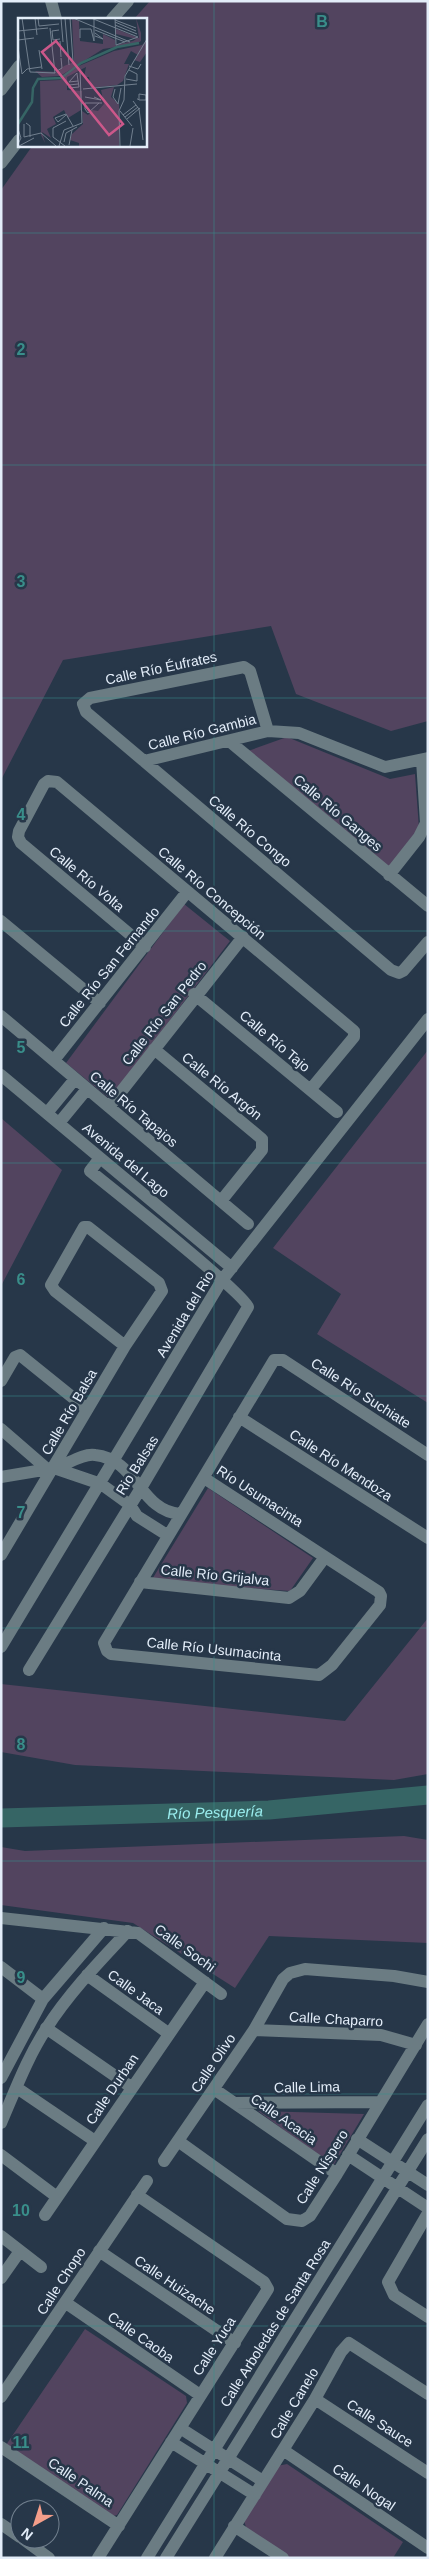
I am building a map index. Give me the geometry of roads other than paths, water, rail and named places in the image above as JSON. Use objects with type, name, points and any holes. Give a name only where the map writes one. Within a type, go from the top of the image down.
[{"type":"street","points":[[51,1],[55,18]]},
{"type":"street","points":[[113,18],[127,1]]},
{"type":"street","points":[[1,90],[18,67]]},
{"type":"street","points":[[1,163],[18,141]]},
{"type":"street","name":"Calle Río Éufrates","points":[[83,704],[90,698],[246,668],[250,671],[268,731]]},
{"type":"street","name":"Calle Río Congo","points":[[83,704],[86,712],[391,970],[399,973],[403,971],[428,942]]},
{"type":"street","name":"Calle Río Gambia","points":[[144,761],[268,731],[299,733],[385,767],[425,759]]},
{"type":"street","name":"Calle Río Ganges","points":[[229,741],[428,906]]},
{"type":"street","points":[[389,875],[420,837],[426,823],[425,759]]},
{"type":"street","name":"Calle Río Volta","points":[[48,781],[44,784],[19,831],[18,837],[24,846],[145,947]]},
{"type":"street","name":"Calle Río Concepción","points":[[48,781],[56,782],[243,937],[355,1033],[310,1090]]},
{"type":"street","name":"Calle Río San Fernando","points":[[54,1060],[188,892]]},
{"type":"street","points":[[1,921],[100,1003]]},
{"type":"street","name":"Calle Río San Pedro","points":[[109,1107],[195,995],[243,937]]},
{"type":"street","name":"Calle Río Tajo","points":[[195,995],[337,1112]]},
{"type":"street","name":"Calle Río Tapajos","points":[[1,1016],[248,1224]]},
{"type":"street","name":"Avenida del Rio","points":[[1,1647],[101,1484],[222,1280],[428,1019]]},
{"type":"street","name":"Calle Río Argón","points":[[154,1049],[259,1135],[264,1145],[262,1150],[220,1201]]},
{"type":"street","name":"Avenida del Lago","points":[[1,1075],[232,1268]]},
{"type":"street","points":[[47,1113],[75,1079]]},
{"type":"street","points":[[59,1123],[88,1089]]},
{"type":"street","points":[[100,1158],[90,1171],[222,1280]]},
{"type":"street","name":"Calle Río Balsa","points":[[1,1555],[49,1468],[125,1346],[162,1291],[161,1286],[88,1227],[82,1228],[52,1281],[53,1288],[125,1346]]},
{"type":"street","name":"Rio Balsas","points":[[29,1670],[246,1312],[248,1307],[244,1300],[222,1280]]},
{"type":"street","points":[[1,1380],[17,1355],[87,1409]]},
{"type":"street","name":"Calle Río Suchiate","points":[[239,1417],[271,1362],[276,1359],[283,1360],[428,1455]]},
{"type":"street","points":[[204,1478],[239,1417]]},
{"type":"street","name":"Calle Río Mendoza","points":[[239,1417],[428,1538]]},
{"type":"street","points":[[1,1428],[49,1468],[101,1484],[130,1505],[137,1516],[168,1535]]},
{"type":"street","points":[[1,1477],[49,1468],[92,1454],[115,1459],[155,1504],[164,1510],[180,1514]]},
{"type":"street","name":"Río Usumacinta","points":[[107,1651],[105,1639],[180,1514],[204,1478],[379,1592],[382,1601],[332,1665],[320,1675]]},
{"type":"street","name":"Calle Río Grijalva","points":[[140,1582],[286,1599],[300,1591],[325,1557]]},
{"type":"street","name":"Calle Río Usumacinta","points":[[107,1651],[320,1675]]},
{"type":"street","name":"Calle Sochi","points":[[1,1918],[138,1933],[221,1994]]},
{"type":"street","points":[[1,2078],[43,1999],[104,1928]]},
{"type":"street","points":[[1,2123],[46,2028],[87,1975],[128,1931]]},
{"type":"street","points":[[1,1967],[43,1999]]},
{"type":"street","name":"Calle Olivo","points":[[164,2161],[254,2030],[283,1979],[290,1973],[305,1969],[394,1976],[428,1982]]},
{"type":"street","name":"Calle Jaca","points":[[87,1975],[168,2033]]},
{"type":"street","name":"Calle Durban","points":[[45,2214],[168,2033],[205,1982]]},
{"type":"street","name":"Calle Níspero","points":[[178,2141],[287,2219],[302,2221],[310,2216],[337,2174],[428,2024]]},
{"type":"street","points":[[46,2028],[131,2087]]},
{"type":"street","name":"Calle Chaparro","points":[[254,2030],[381,2035],[416,2045]]},
{"type":"street","points":[[1,2047],[12,2055]]},
{"type":"street","points":[[16,2088],[95,2141]]},
{"type":"street","name":"Calle Acacia","points":[[214,2089],[337,2174]]},
{"type":"street","name":"Calle Lima","points":[[235,2103],[380,2102]]},
{"type":"street","name":"Calle Arboledas de Santa Rosa","points":[[147,2558],[428,2104]]},
{"type":"street","points":[[358,2139],[428,2185]]},
{"type":"street","points":[[166,2558],[428,2139]]},
{"type":"street","points":[[1,2155],[57,2197]]},
{"type":"street","points":[[348,2155],[428,2208]]},
{"type":"street","name":"Calle Chopo","points":[[1,2397],[147,2181]]},
{"type":"street","name":"Calle Yuca","points":[[98,2558],[265,2295],[267,2286],[137,2195]]},
{"type":"street","points":[[428,2213],[423,2232],[388,2282],[394,2295],[428,2317]]},
{"type":"street","points":[[1,2236],[41,2267]]},
{"type":"street","points":[[1,2278],[20,2251]]},
{"type":"street","name":"Calle Huizache","points":[[99,2251],[235,2343]]},
{"type":"street","name":"Calle Caoba","points":[[66,2303],[200,2395]]},
{"type":"street","name":"Calle Canelo","points":[[215,2558],[315,2399],[342,2352],[350,2343],[428,2394]]},
{"type":"street","name":"Calle Sauce","points":[[315,2399],[428,2473]]},
{"type":"street","points":[[180,2428],[263,2481]]},
{"type":"street","points":[[171,2442],[255,2495]]},
{"type":"street","name":"Calle Palma","points":[[1,2447],[119,2526]]},
{"type":"street","name":"Calle Nogal","points":[[282,2450],[428,2548]]},
{"type":"street","points":[[234,2526],[282,2558]]},
{"type":"street","points":[[37,2549],[50,2558]]},
{"type":"waterway","name":"Río Pesquería","points":[[1,1818],[269,1810],[428,1795]]}]
